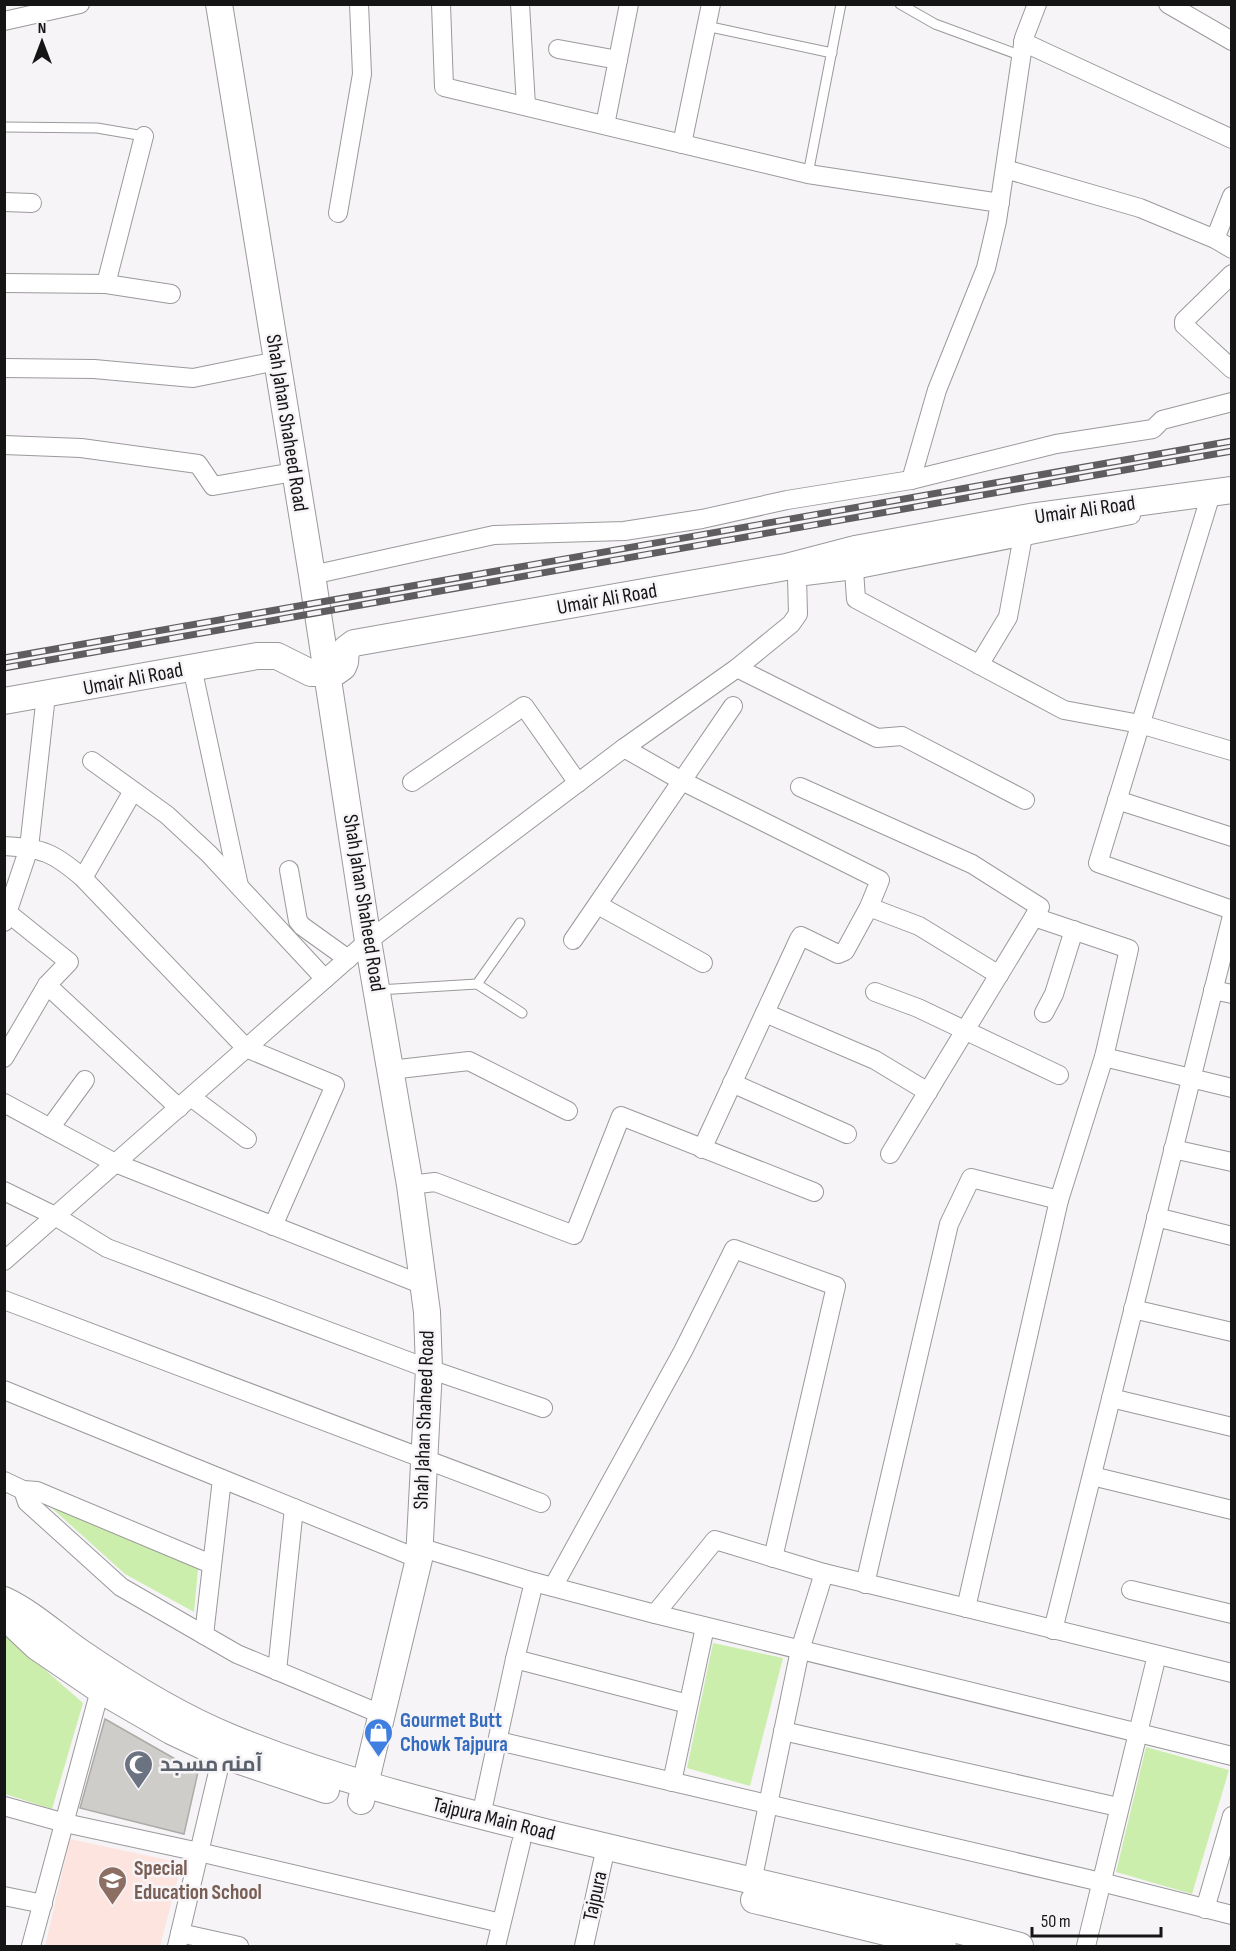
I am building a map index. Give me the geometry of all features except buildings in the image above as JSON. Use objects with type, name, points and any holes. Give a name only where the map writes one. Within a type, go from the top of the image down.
[{"type":"street","points":[[4,21],[80,4]]},
{"type":"street","name":"Shah Jahan Shaheed Road","points":[[219,4],[312,575],[368,941],[410,1185],[427,1312],[429,1369],[426,1458],[419,1553],[363,1793]]},
{"type":"street","points":[[338,213],[362,74],[359,4]]},
{"type":"street","points":[[441,4],[444,87],[808,174],[1000,203]]},
{"type":"street","points":[[520,4],[526,106]]},
{"type":"street","points":[[605,125],[629,4]]},
{"type":"street","points":[[682,144],[711,4]]},
{"type":"street","points":[[911,480],[937,390],[986,268],[1000,203],[1022,49],[1037,4]]},
{"type":"street","points":[[1167,4],[1232,41]]},
{"type":"street","points":[[558,49],[618,60]]},
{"type":"street","points":[[1022,49],[1232,139]]},
{"type":"street","points":[[106,284],[144,136]]},
{"type":"street","points":[[1005,169],[1140,208],[1215,238],[1232,249]]},
{"type":"street","points":[[1215,238],[1232,196]]},
{"type":"street","points":[[4,202],[32,203]]},
{"type":"street","points":[[1232,274],[1184,321],[1185,325],[1232,369]]},
{"type":"street","points":[[4,283],[106,284],[171,294]]},
{"type":"street","points":[[4,368],[94,369],[193,378],[277,361]]},
{"type":"street","points":[[312,575],[494,535],[624,531],[702,519],[787,500],[911,480],[1056,444],[1153,429],[1162,420],[1232,402]]},
{"type":"street","points":[[4,445],[81,448],[198,464],[213,486],[294,472]]},
{"type":"street","points":[[4,1261],[368,941],[624,748],[737,668],[791,624],[798,614],[792,572],[854,570],[1163,508],[1221,492]]},
{"type":"street","points":[[1221,492],[1140,724],[1098,863],[1232,910]]},
{"type":"street","name":"Umair Ali Road","points":[[4,701],[267,655],[277,656],[311,673],[336,672],[343,667],[346,649],[354,644],[792,572],[855,549],[1030,517],[1221,492]]},
{"type":"street","points":[[979,665],[1008,617],[1023,536]]},
{"type":"street","points":[[854,570],[856,599],[1064,710],[1140,724],[1232,751]]},
{"type":"street","points":[[192,667],[239,886]]},
{"type":"street","points":[[737,668],[877,738],[902,736],[1026,800]]},
{"type":"street","points":[[4,1058],[47,985],[69,962],[6,917],[29,848],[46,695]]},
{"type":"street","points":[[412,782],[524,706],[578,783]]},
{"type":"street","points":[[573,940],[733,706]]},
{"type":"street","points":[[624,748],[682,781],[880,880],[869,907],[845,951],[841,954],[801,936],[702,1149]]},
{"type":"street","points":[[92,761],[167,815],[209,854],[325,979]]},
{"type":"street","points":[[800,787],[972,864],[1040,907],[890,1154]]},
{"type":"street","points":[[83,878],[134,791]]},
{"type":"street","points":[[1117,800],[1232,837]]},
{"type":"street","points":[[4,846],[29,848],[59,857],[83,878],[246,1048],[335,1084],[273,1226]]},
{"type":"street","points":[[289,870],[298,921],[348,959]]},
{"type":"street","points":[[598,905],[703,963]]},
{"type":"street","points":[[869,907],[919,926],[999,975]]},
{"type":"street","points":[[1053,1630],[1232,916]]},
{"type":"street","points":[[966,1608],[1059,1200],[1104,1057],[1129,949],[1034,918]]},
{"type":"street","points":[[1044,1013],[1054,994],[1074,930]]},
{"type":"street","points":[[47,985],[185,1102],[247,1139]]},
{"type":"street","points":[[1213,990],[1232,994]]},
{"type":"street","points":[[875,992],[918,1008],[1059,1075]]},
{"type":"street","points":[[765,1013],[875,1060],[928,1092]]},
{"type":"street","points":[[1104,1057],[1232,1088]]},
{"type":"street","points":[[390,1070],[469,1061],[568,1111]]},
{"type":"street","points":[[50,1128],[85,1080]]},
{"type":"street","points":[[732,1083],[847,1134]]},
{"type":"street","points":[[4,1103],[115,1163],[423,1285]]},
{"type":"street","points":[[410,1185],[435,1182],[574,1235],[621,1116],[814,1192]]},
{"type":"street","points":[[1173,1149],[1232,1162]]},
{"type":"street","points":[[865,1584],[949,1224],[971,1178],[1059,1200]]},
{"type":"street","points":[[4,1191],[55,1216],[107,1248],[429,1369],[543,1408]]},
{"type":"street","points":[[1156,1217],[1232,1236]]},
{"type":"street","points":[[553,1587],[678,1361],[734,1249],[836,1286],[773,1558]]},
{"type":"street","points":[[4,1300],[541,1503]]},
{"type":"street","points":[[1133,1309],[1232,1332]]},
{"type":"street","points":[[4,1390],[294,1508],[419,1553],[705,1627],[1232,1756]]},
{"type":"street","points":[[1111,1398],[1232,1427]]},
{"type":"street","points":[[1092,1476],[1232,1510]]},
{"type":"street","points":[[204,1635],[222,1479]]},
{"type":"street","points":[[4,1481],[23,1490],[37,1491],[211,1564]]},
{"type":"street","points":[[23,1490],[27,1502],[121,1587],[237,1654],[383,1715]]},
{"type":"street","points":[[277,1671],[294,1508]]},
{"type":"street","points":[[655,1614],[715,1540],[865,1584],[1232,1674]]},
{"type":"street","points":[[752,1882],[800,1650],[824,1573]]},
{"type":"street","points":[[481,1816],[534,1582]]},
{"type":"street","points":[[1131,1590],[1232,1614]]},
{"type":"street","name":"Tajpura Main Road","points":[[4,1600],[22,1608],[55,1635],[105,1670],[179,1714],[363,1793],[399,1796],[481,1816],[604,1855],[916,1943],[943,1947]]},
{"type":"street","name":"Tajpura Main Road","points":[[4,1616],[37,1647],[100,1690],[171,1731],[222,1755],[363,1793],[521,1843],[604,1855],[752,1882],[944,1926],[1020,1947]]},
{"type":"street","points":[[672,1782],[705,1627]]},
{"type":"street","points":[[1086,1947],[1156,1655]]},
{"type":"street","points":[[515,1659],[688,1704]]},
{"type":"street","points":[[31,1947],[100,1690]]},
{"type":"street","points":[[783,1731],[1119,1807]]},
{"type":"street","points":[[498,1741],[1101,1882],[1232,1916]]},
{"type":"street","points":[[222,1755],[179,1940],[239,1947]]},
{"type":"street","points":[[4,1806],[65,1823],[501,1923]]},
{"type":"street","points":[[1205,1909],[1229,1836],[1232,1816]]},
{"type":"street","points":[[496,1947],[521,1843]]},
{"type":"street","name":"Tajpura","points":[[584,1947],[604,1855]]},
{"type":"street","points":[[4,1896],[44,1905]]},
{"type":"lane","points":[[808,174],[841,4]]},
{"type":"lane","points":[[900,4],[935,24],[1022,49]]},
{"type":"lane","points":[[706,26],[832,52]]},
{"type":"lane","points":[[4,127],[97,128],[144,136]]},
{"type":"lane","points":[[477,984],[520,923]]},
{"type":"lane","points":[[378,990],[477,984],[522,1013]]},
{"type":"shaded area","name":"Special Education School","points":[[70,1839],[182,1863],[160,1946],[45,1946]]},
{"type":"green space","points":[[43,1500],[198,1569],[194,1612],[125,1574]]},
{"type":"green space","points":[[4,1634],[83,1703],[52,1809],[5,1794]]},
{"type":"green space","points":[[713,1643],[783,1658],[750,1786],[687,1768]]},
{"type":"green space","points":[[1146,1747],[1229,1770],[1192,1894],[1116,1872]]},
{"type":"railway","points":[[4,658],[1232,441]]},
{"type":"railway","points":[[4,668],[1232,451]]},
{"type":"place","name":"Gourmet Butt Chowk Tajpura","points":[[379,1758]]},
{"type":"place","name":"آمنہ مسجد","points":[[139,1790]]},
{"type":"place","name":"Special Education School","points":[[113,1906]]}]
